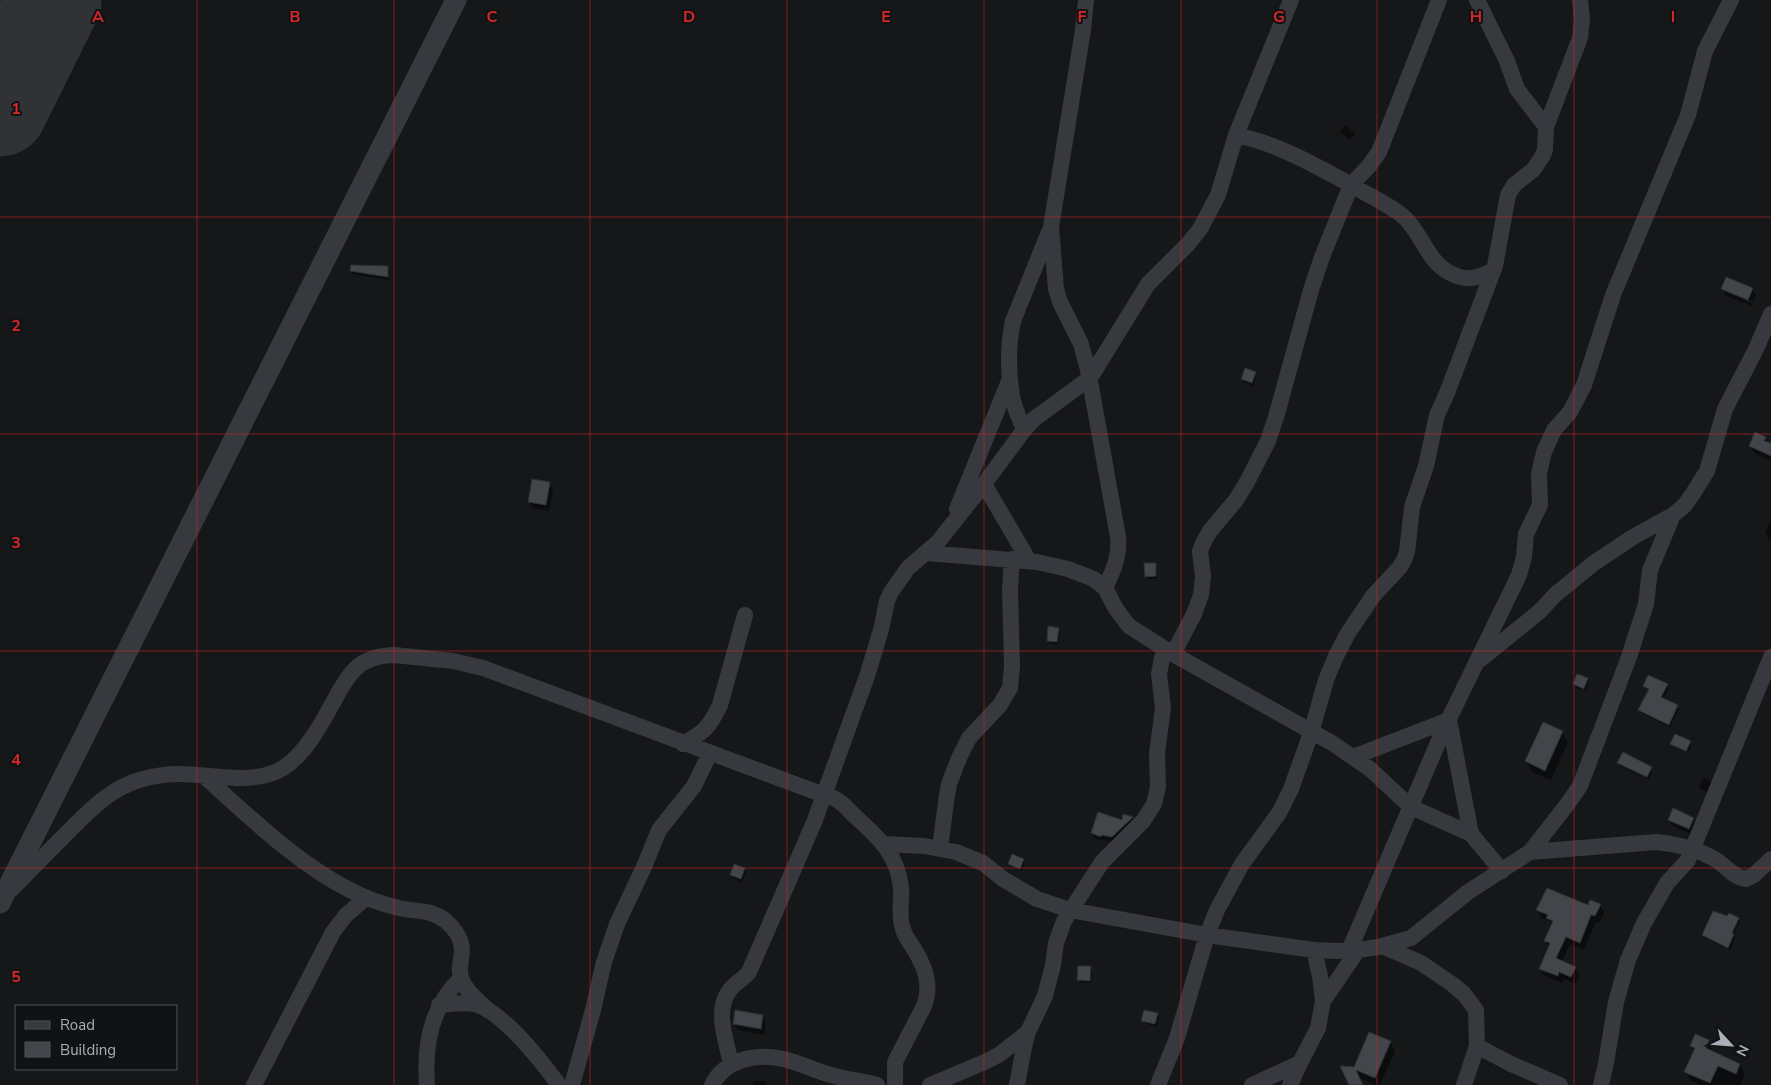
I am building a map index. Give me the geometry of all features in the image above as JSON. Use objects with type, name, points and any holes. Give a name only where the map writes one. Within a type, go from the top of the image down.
[{"type":"street","points":[[1,901],[456,0]]},
{"type":"street","points":[[1024,430],[1012,398],[1010,379],[1010,346],[1013,321],[1051,227],[1083,30],[1086,0]]},
{"type":"street","points":[[731,1064],[722,1020],[724,1002],[729,991],[749,972],[811,829],[876,647],[887,601],[902,576],[951,525],[1024,430],[1034,420],[1090,378],[1148,284],[1188,244],[1210,212],[1223,182],[1236,135],[1291,0]]},
{"type":"street","points":[[1017,1085],[1028,1032],[1045,996],[1053,965],[1056,943],[1064,921],[1102,862],[1143,821],[1154,804],[1158,787],[1158,737],[1163,708],[1159,674],[1162,658],[1170,652],[1194,614],[1201,595],[1203,576],[1200,551],[1204,541],[1244,488],[1258,464],[1268,441],[1319,265],[1351,185],[1379,152],[1439,0]]},
{"type":"street","points":[[1477,0],[1505,56],[1518,89],[1546,127]]},
{"type":"street","points":[[1158,1085],[1178,1038],[1207,934],[1217,910],[1242,864],[1279,813],[1301,765],[1326,680],[1336,656],[1367,604],[1404,560],[1407,552],[1412,507],[1426,466],[1436,415],[1447,393],[1493,271],[1499,250],[1508,195],[1514,185],[1534,170],[1545,150],[1546,127],[1580,38],[1582,19],[1580,0]]},
{"type":"street","points":[[1323,1000],[1354,951],[1411,806],[1522,564],[1526,534],[1540,505],[1539,474],[1544,452],[1554,430],[1570,412],[1584,384],[1613,295],[1688,115],[1705,51],[1731,0]]},
{"type":"street","points":[[1236,135],[1260,140],[1285,150],[1395,210],[1405,218],[1418,234],[1435,261],[1449,272],[1457,276],[1474,279],[1493,271]]},
{"type":"street","points":[[1051,227],[1056,289],[1060,302],[1081,344],[1090,378],[1119,546],[1116,565],[1105,588]]},
{"type":"street","points":[[1478,661],[1539,612],[1556,594],[1594,563],[1633,537],[1673,515],[1692,495],[1707,471],[1725,409],[1756,349],[1771,314]]},
{"type":"street","points":[[951,525],[1010,379]]},
{"type":"street","points":[[984,484],[1029,561]]},
{"type":"street","points":[[884,844],[940,848],[970,857],[983,863],[1020,889],[1037,898],[1070,910],[1207,934],[1314,950],[1354,951],[1411,938],[1468,892],[1530,852],[1580,786],[1629,657],[1646,604],[1650,570],[1673,515]]},
{"type":"street","points":[[926,553],[1029,561],[1053,565],[1094,579],[1105,588],[1116,609],[1129,626],[1170,652],[1332,744],[1370,769],[1411,806],[1472,834],[1502,871]]},
{"type":"street","points":[[940,848],[948,790],[959,758],[969,738],[1000,706],[1010,688],[1012,666],[1010,590],[1012,559]]},
{"type":"street","points":[[683,744],[701,734],[714,716],[724,694],[744,615]]},
{"type":"street","points":[[1,901],[97,802],[109,794],[134,782],[178,774],[253,778],[274,773],[296,759],[312,737],[348,676],[366,660],[385,655],[394,655],[453,661],[483,668],[683,744],[839,800],[884,844],[894,861],[901,887],[900,914],[902,928],[926,973],[928,982],[924,1006],[895,1062],[896,1085]]},
{"type":"street","points":[[1601,1085],[1616,1002],[1628,960],[1644,923],[1667,883],[1685,865],[1771,657]]},
{"type":"street","points":[[1352,757],[1449,720]]},
{"type":"street","points":[[1449,720],[1472,834]]},
{"type":"street","points":[[572,1085],[604,962],[617,924],[642,874],[659,830],[694,786],[710,753]]},
{"type":"street","points":[[204,776],[246,814],[333,881],[366,898],[402,909],[424,910],[444,920],[457,934],[461,943],[462,952],[459,965],[461,978],[467,989],[524,1043],[559,1085]]},
{"type":"street","points":[[1530,852],[1656,842],[1670,843],[1713,858],[1741,879],[1750,878],[1771,859]]},
{"type":"street","points":[[254,1085],[333,932],[346,915],[366,898]]},
{"type":"street","points":[[1382,946],[1421,963],[1445,979],[1464,994],[1476,1010],[1477,1046],[1464,1085]]},
{"type":"street","points":[[1290,1085],[1318,1028],[1323,1000],[1314,950]]},
{"type":"street","points":[[427,1085],[426,1071],[430,1033],[439,1005],[448,991],[461,978]]},
{"type":"street","points":[[439,1005],[467,1003],[489,1010]]},
{"type":"street","points":[[930,1085],[1000,1054],[1028,1032]]},
{"type":"street","points":[[1477,1046],[1511,1064],[1560,1085]]},
{"type":"street","points":[[712,1085],[721,1071],[731,1064],[749,1058],[774,1058],[790,1061],[836,1077],[877,1085]]},
{"type":"street","points":[[1252,1085],[1300,1062]]},
{"type":"street","points":[[808,1068],[820,1085]]},
{"type":"building","points":[[351,265],[388,266],[388,277],[350,271]]},
{"type":"building","points":[[1726,277],[1753,288],[1748,300],[1721,289]]},
{"type":"building","points":[[1245,368],[1256,372],[1252,383],[1241,379]]},
{"type":"building","points":[[1755,432],[1766,437],[1764,441],[1771,443],[1771,456],[1749,446]]},
{"type":"building","points":[[532,479],[550,482],[546,505],[528,502]]},
{"type":"building","points":[[1144,563],[1156,563],[1156,576],[1145,577]]},
{"type":"building","points":[[1048,626],[1059,628],[1057,642],[1047,641]]},
{"type":"building","points":[[1577,674],[1588,678],[1584,689],[1573,684]]},
{"type":"building","points":[[1648,675],[1668,684],[1661,697],[1678,705],[1669,725],[1638,710],[1649,689],[1643,686]]},
{"type":"building","points":[[1543,722],[1563,731],[1545,771],[1525,761]]},
{"type":"building","points":[[1675,734],[1691,741],[1686,751],[1670,744]]},
{"type":"building","points":[[1623,752],[1652,767],[1647,777],[1617,763]]},
{"type":"building","points":[[1673,808],[1694,818],[1689,829],[1668,820]]},
{"type":"building","points":[[1098,812],[1122,820],[1123,814],[1133,817],[1112,837],[1101,835],[1101,837],[1091,833]]},
{"type":"building","points":[[1012,854],[1024,859],[1020,869],[1008,864]]},
{"type":"building","points":[[734,864],[745,868],[741,879],[730,875]]},
{"type":"building","points":[[1547,888],[1588,905],[1590,900],[1601,904],[1595,916],[1591,915],[1580,943],[1566,937],[1556,958],[1576,967],[1571,977],[1559,972],[1558,976],[1539,969],[1550,943],[1544,941],[1553,921],[1546,918],[1548,915],[1536,910]]},
{"type":"building","points":[[1713,911],[1727,916],[1729,913],[1739,918],[1728,948],[1702,935]]},
{"type":"building","points":[[1078,966],[1091,966],[1090,981],[1077,980]]},
{"type":"building","points":[[735,1010],[763,1015],[761,1029],[733,1024]]},
{"type":"building","points":[[1144,1010],[1158,1013],[1155,1024],[1141,1021]]},
{"type":"building","points":[[1369,1032],[1391,1041],[1375,1078],[1356,1070],[1363,1085],[1349,1085],[1340,1066],[1354,1067]]},
{"type":"building","points":[[1695,1034],[1709,1040],[1706,1048],[1740,1064],[1736,1074],[1718,1066],[1710,1083],[1684,1072],[1695,1048],[1690,1046]]},
{"type":"runway","points":[[0,109],[54,0]]}]
